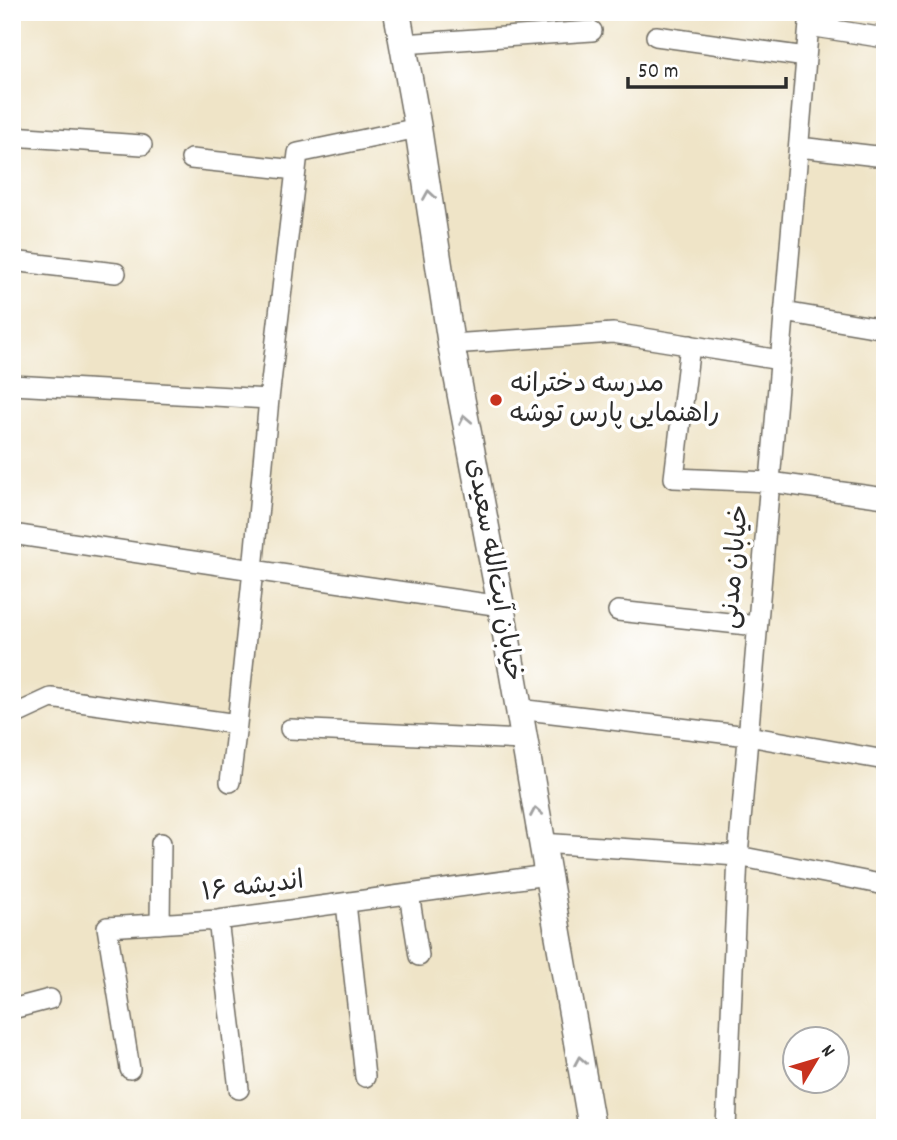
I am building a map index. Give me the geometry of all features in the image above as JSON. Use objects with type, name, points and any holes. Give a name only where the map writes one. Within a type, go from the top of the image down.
[{"type":"main road","name":"خیابان آیت‌الله سعیدی","points":[[397,12],[418,128],[451,344],[592,1128]]},
{"type":"street","points":[[809,19],[885,37]]},
{"type":"street","name":"خیابان مدنی","points":[[726,1128],[738,856],[809,19]]},
{"type":"street","points":[[403,44],[592,31]]},
{"type":"street","points":[[656,36],[806,57]]},
{"type":"street","points":[[230,782],[269,399],[299,153],[418,128]]},
{"type":"street","points":[[12,136],[142,145]]},
{"type":"street","points":[[799,146],[885,157]]},
{"type":"street","points":[[191,159],[296,170]]},
{"type":"street","points":[[12,261],[116,273]]},
{"type":"street","points":[[784,312],[885,329]]},
{"type":"street","points":[[451,344],[613,333],[780,360]]},
{"type":"street","points":[[690,345],[674,478],[770,482],[885,498]]},
{"type":"street","points":[[12,385],[269,399]]},
{"type":"street","points":[[12,534],[500,606]]},
{"type":"street","points":[[618,611],[757,626]]},
{"type":"street","points":[[12,716],[51,698],[237,724]]},
{"type":"street","points":[[518,709],[748,736],[885,760]]},
{"type":"street","points":[[290,729],[524,740]]},
{"type":"street","points":[[160,924],[161,843]]},
{"type":"street","points":[[541,843],[738,856],[885,885]]},
{"type":"street","name":"اندیشه ۱۶","points":[[130,1069],[107,927],[218,920],[547,875]]},
{"type":"street","points":[[409,894],[419,956]]},
{"type":"street","points":[[346,903],[365,1077]]},
{"type":"street","points":[[218,920],[239,1089]]},
{"type":"street","points":[[12,1009],[50,999]]},
{"type":"place","name":"مدرسه دخترانه راهنمایی پارس توشه","points":[[496,400]]}]
